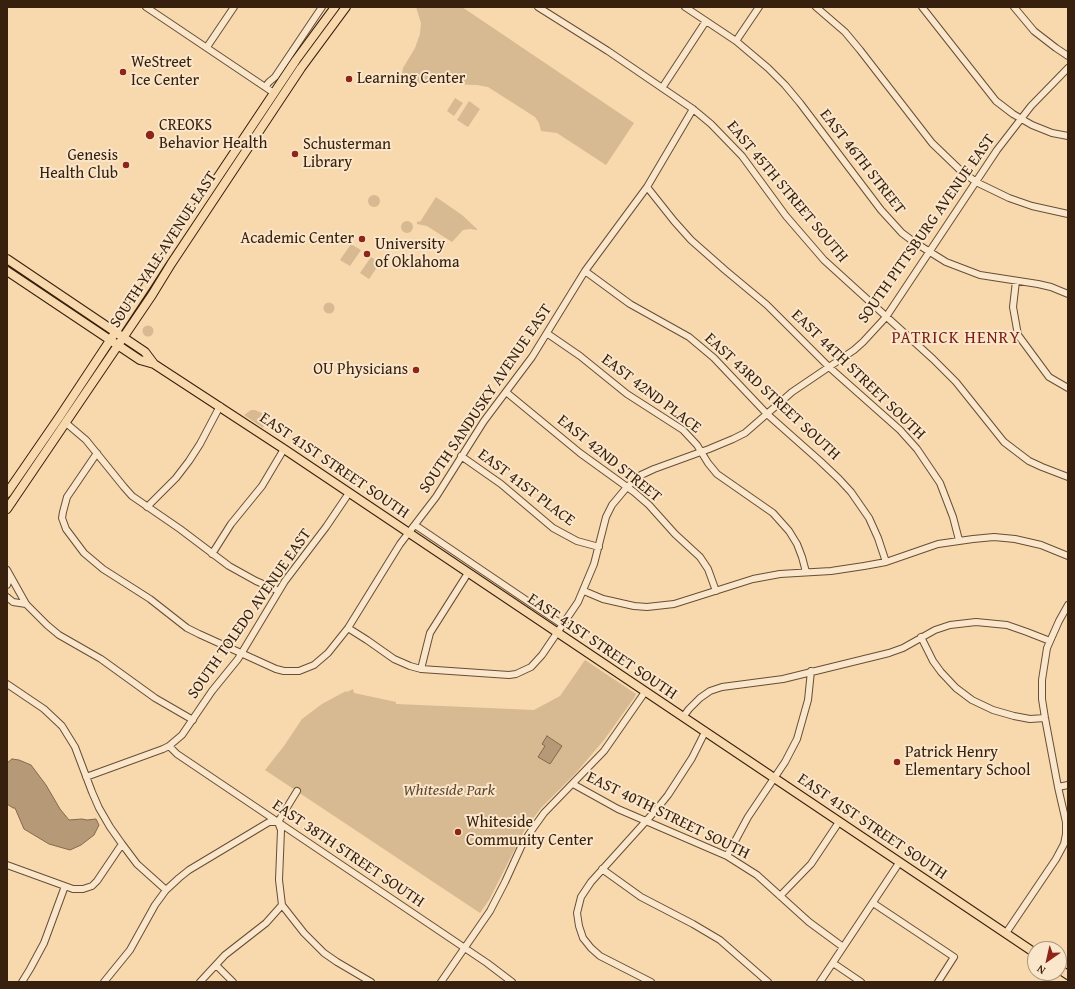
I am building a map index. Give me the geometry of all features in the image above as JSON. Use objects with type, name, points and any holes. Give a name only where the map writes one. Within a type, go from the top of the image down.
[{"type":"main road","name":"SOUTH YALE AVENUE EAST","points":[[7,493],[116,332],[296,60],[335,7]]},
{"type":"main road","name":"SOUTH YALE AVENUE EAST","points":[[7,509],[118,346],[188,237],[301,68],[346,7]]},
{"type":"main road","points":[[274,93],[281,98]]},
{"type":"main road","points":[[188,222],[188,237]]},
{"type":"main road","name":"EAST 41ST STREET SOUTH","points":[[7,260],[145,352],[154,364]]},
{"type":"main road","name":"EAST 41ST STREET SOUTH","points":[[7,270],[118,346],[140,360],[154,364],[220,406],[1027,947]]},
{"type":"street","points":[[146,7],[274,93]]},
{"type":"street","points":[[207,47],[234,7]]},
{"type":"street","points":[[266,87],[275,77],[322,7]]},
{"type":"street","name":"EAST 45TH STREET SOUTH","points":[[538,7],[602,47],[693,109],[722,135],[742,156],[786,216],[819,255],[933,359],[956,382],[1004,442],[1029,461],[1068,477]]},
{"type":"street","name":"EAST 46TH STREET","points":[[685,7],[736,41],[768,68],[800,103],[890,221],[902,233],[946,262],[980,275],[1051,287],[1068,294]]},
{"type":"street","points":[[736,41],[759,7]]},
{"type":"street","points":[[816,7],[845,32],[946,159],[976,182],[1009,198],[1032,206],[1068,214]]},
{"type":"street","points":[[922,7],[989,93],[1005,109],[1020,119],[1047,131],[1068,136]]},
{"type":"street","points":[[1014,7],[1034,31],[1068,56]]},
{"type":"street","points":[[662,88],[706,21]]},
{"type":"street","name":"SOUTH PITTSBURG AVENUE EAST","points":[[348,628],[394,659],[410,666],[505,675],[516,674],[532,667],[542,656],[584,591],[594,564],[602,530],[609,512],[627,486],[641,475],[654,468],[701,452],[745,433],[792,392],[863,342],[886,317],[997,150],[1020,119],[1049,86],[1068,68]]},
{"type":"street","name":"SOUTH SANDUSKY AVENUE EAST","points":[[97,453],[67,497],[62,518],[66,529],[84,553],[103,569],[150,599],[187,628],[210,640],[276,669],[284,671],[298,671],[314,666],[328,653],[348,628],[400,544],[436,497],[484,421],[548,334],[585,271],[647,187],[693,109]]},
{"type":"street","name":"EAST 44TH STREET SOUTH","points":[[647,187],[691,240],[767,305],[829,367],[900,430],[917,449],[940,483],[954,517],[959,540]]},
{"type":"street","name":"EAST 43RD STREET SOUTH","points":[[585,271],[630,304],[689,337],[714,358],[767,414],[820,461],[851,492],[869,518],[886,562]]},
{"type":"street","points":[[1016,281],[1013,307],[1018,335],[1049,377],[1068,388]]},
{"type":"street","name":"EAST 42ND PLACE","points":[[548,334],[580,356],[627,394],[683,430],[691,438],[717,474],[781,520],[797,544],[806,572]]},
{"type":"street","name":"EAST 42ND STREET","points":[[506,392],[580,453],[627,486],[649,505],[675,534],[700,557],[708,569],[716,591]]},
{"type":"street","points":[[147,507],[162,493],[189,461],[200,444],[220,406]]},
{"type":"street","points":[[66,423],[86,440],[124,487],[147,507],[180,528],[212,554],[235,570],[279,591]]},
{"type":"street","points":[[212,554],[231,524],[262,486],[284,449]]},
{"type":"street","name":"EAST 41ST PLACE","points":[[461,456],[501,484],[553,528],[577,541],[599,547]]},
{"type":"street","name":"SOUTH TOLEDO AVENUE EAST","points":[[169,746],[182,735],[212,691],[241,654],[279,591],[349,493]]},
{"type":"street","name":"EAST 41ST STREET SOUTH","points":[[415,525],[563,624]]},
{"type":"street","points":[[584,591],[603,599],[634,606],[647,607],[674,604],[753,579],[780,574],[830,571],[886,562],[938,544],[959,540],[994,537],[1015,539],[1041,546],[1068,556]]},
{"type":"street","points":[[7,585],[9,573]]},
{"type":"street","points":[[9,573],[26,604],[59,635],[100,659],[155,698],[193,720]]},
{"type":"street","points":[[421,668],[430,633],[468,573]]},
{"type":"street","points":[[7,597],[13,602],[26,604]]},
{"type":"street","points":[[1006,933],[1056,859],[1064,844],[1066,834],[1066,822],[1042,699],[1042,680],[1047,648],[1068,605]]},
{"type":"street","points":[[683,717],[694,703],[710,691],[734,684],[783,679],[889,653],[903,648],[935,630],[950,625],[976,622],[1007,625],[1050,641]]},
{"type":"street","points":[[922,637],[933,661],[941,672],[956,688],[972,700],[993,710],[1014,716],[1030,719],[1045,718]]},
{"type":"street","points":[[727,856],[748,817],[791,752],[808,700],[811,671]]},
{"type":"street","points":[[7,684],[44,709],[62,726],[75,747],[99,808],[122,844],[138,864],[166,890]]},
{"type":"street","points":[[442,982],[498,897],[516,857],[529,834],[544,813],[604,752],[645,692]]},
{"type":"street","points":[[652,982],[600,956],[590,948],[582,935],[579,926],[578,914],[580,897],[602,869],[656,810],[679,779],[692,758],[705,732]]},
{"type":"street","points":[[86,777],[169,746]]},
{"type":"street","name":"EAST 38TH STREET SOUTH","points":[[169,746],[177,754],[512,982]]},
{"type":"street","name":"EAST 40TH STREET SOUTH","points":[[573,784],[605,802],[727,856],[757,874],[810,923],[843,947]]},
{"type":"street","points":[[1058,787],[1068,784]]},
{"type":"street","points":[[278,822],[297,792]]},
{"type":"street","points":[[104,982],[130,950],[139,936],[155,904],[166,890],[189,870],[269,822],[278,822]]},
{"type":"street","points":[[278,822],[281,830],[279,880],[282,905],[304,933],[324,953],[371,982]]},
{"type":"street","points":[[780,896],[811,864],[839,822]]},
{"type":"street","points":[[7,865],[79,890],[92,886],[97,881],[122,844]]},
{"type":"street","points":[[820,982],[899,863]]},
{"type":"street","points":[[602,869],[641,897],[695,925],[720,940],[768,982]]},
{"type":"street","points":[[22,982],[44,943],[65,886]]},
{"type":"street","points":[[873,903],[954,957],[938,982]]},
{"type":"street","points":[[200,982],[236,947],[266,923],[282,905]]},
{"type":"street","points":[[833,963],[861,982]]},
{"type":"street","points":[[216,965],[233,982]]},
{"type":"green space","points":[[416,7],[462,7],[634,123],[606,165],[557,133],[541,131],[539,123],[535,117],[488,87],[477,85],[419,83],[404,77],[402,74],[403,68],[415,48],[420,34],[421,23]]},
{"type":"green space","points":[[455,98],[463,103],[454,116],[447,111]]},
{"type":"green space","points":[[469,101],[480,109],[468,127],[457,120]]},
{"type":"green space","points":[[374,195],[378,197],[380,201],[378,205],[374,207],[370,205],[368,201],[370,197]]},
{"type":"green space","points":[[436,197],[462,215],[477,230],[463,230],[452,242],[427,226],[417,224],[418,221],[420,222]]},
{"type":"green space","points":[[407,221],[411,223],[413,227],[411,231],[407,233],[403,231],[401,227],[403,223]]},
{"type":"green space","points":[[351,244],[361,250],[350,266],[340,260]]},
{"type":"green space","points":[[371,257],[380,263],[369,279],[360,273]]},
{"type":"green space","points":[[327,303],[331,303],[333,304],[333,312],[327,313],[324,310],[324,306]]},
{"type":"green space","points":[[146,326],[150,326],[152,327],[152,335],[146,336],[143,333],[143,329]]},
{"type":"green space","points":[[251,410],[262,413],[265,421],[263,428],[244,415]]},
{"type":"green space","name":"Whiteside Park","points":[[585,660],[636,694],[604,740],[575,774],[541,808],[525,829],[489,900],[480,913],[265,770],[284,746],[302,719],[322,704],[346,691],[347,692],[353,689],[354,693],[396,702],[396,704],[534,710],[560,696]]},
{"type":"shaded area","points":[[547,736],[562,746],[550,764],[538,757],[545,746],[542,744]]},
{"type":"shaded area","points":[[12,759],[31,765],[69,820],[96,819],[99,825],[94,835],[81,845],[70,850],[49,844],[24,829],[15,808],[7,804],[7,763]]},
{"type":"place","name":"WeStreet Ice Center","points":[[123,72]]},
{"type":"place","name":"Learning Center","points":[[349,79]]},
{"type":"place","name":"CREOKS Behavior Health","points":[[150,135]]},
{"type":"place","name":"Schusterman Library","points":[[295,154]]},
{"type":"place","name":"Genesis Health Club","points":[[126,165]]},
{"type":"place","name":"Academic Center","points":[[362,239]]},
{"type":"place","name":"University of Oklahoma","points":[[367,254]]},
{"type":"place","name":"OU Physicians","points":[[416,370]]},
{"type":"place","name":"Patrick Henry Elementary School","points":[[897,762]]},
{"type":"place","name":"Whiteside Community Center","points":[[458,832]]},
{"type":"district","name":"PATRICK HENRY","points":[[956,339]]}]
